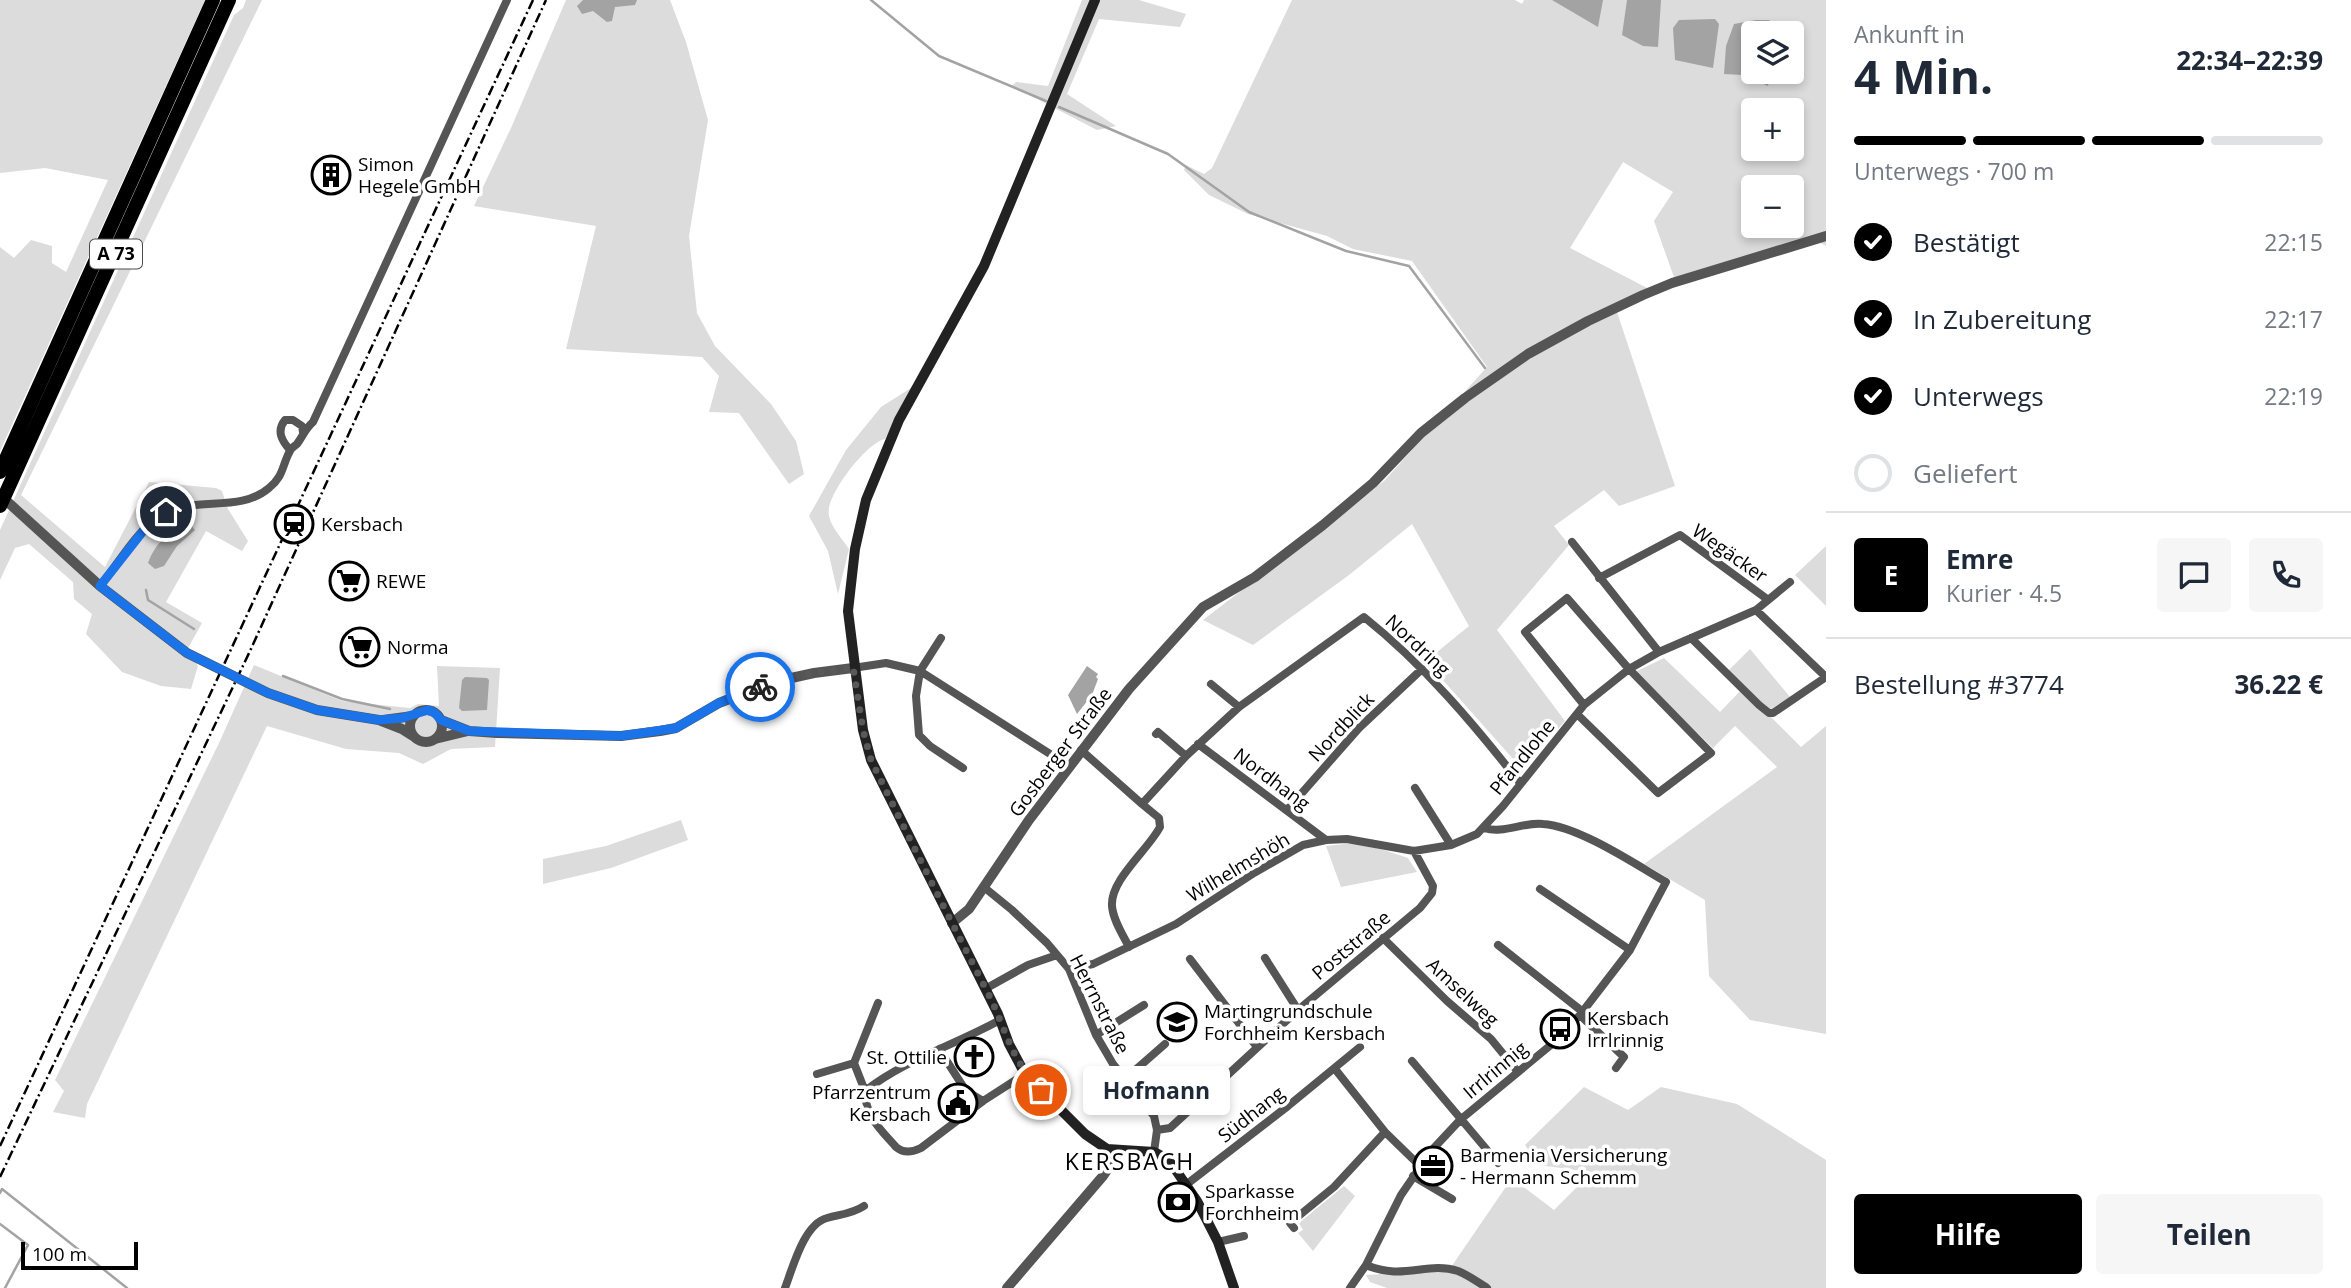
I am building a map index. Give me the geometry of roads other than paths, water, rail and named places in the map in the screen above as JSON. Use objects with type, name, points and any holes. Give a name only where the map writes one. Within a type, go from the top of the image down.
[{"type":"highway","name":"A 73","points":[[0,472],[213,0]]},
{"type":"highway","name":"A 73","points":[[0,506],[229,0]]},
{"type":"main road","points":[[1094,0],[984,266],[899,421],[878,466],[859,525],[851,570],[848,611],[854,672],[863,730],[871,760],[1025,1074],[1085,1134],[1107,1149],[1154,1152],[1167,1159],[1186,1184],[1218,1242],[1234,1288]]},
{"type":"street","points":[[100,586],[154,520],[180,507],[240,501],[260,494],[279,478],[290,450],[313,422],[507,0]]},
{"type":"street","name":"Gosberger Straße","points":[[952,923],[969,909],[985,888],[1029,820],[1129,689],[1203,607],[1255,577],[1323,525],[1373,483],[1421,433],[1465,398],[1528,354],[1588,321],[1662,287],[1826,236]]},
{"type":"street","points":[[290,450],[280,435],[282,424],[285,420],[293,420],[302,426],[303,432]]},
{"type":"street","points":[[0,495],[100,586],[159,633],[198,659],[262,691],[317,710],[379,720],[402,729],[421,741],[469,731],[621,736],[660,731],[676,728],[719,703],[773,682],[814,673],[854,672],[886,663],[920,671],[1069,766]]},
{"type":"street","name":"Wegäcker","points":[[1600,578],[1680,535],[1767,599]]},
{"type":"street","points":[[1572,542],[1659,652]]},
{"type":"street","name":"Pfandlohe","points":[[1484,828],[1584,705],[1629,669],[1659,652],[1756,610],[1790,582]]},
{"type":"street","points":[[1577,714],[1658,793],[1711,752],[1629,669],[1569,598],[1525,632],[1584,705]]},
{"type":"street","points":[[1691,638],[1759,705],[1773,713],[1826,677],[1756,610]]},
{"type":"street","name":"Nordring","points":[[1142,804],[1198,744],[1239,707],[1364,617],[1389,637],[1451,698],[1520,783]]},
{"type":"street","points":[[940,638],[920,671],[916,696],[919,734],[930,746],[963,768]]},
{"type":"street","name":"Nordblick","points":[[1287,810],[1359,728],[1422,669]]},
{"type":"street","points":[[1211,684],[1239,707]]},
{"type":"street","points":[[413,736],[409,726],[413,716],[419,711],[428,710],[441,720],[469,731]]},
{"type":"street","points":[[379,720],[413,716]]},
{"type":"street","points":[[435,739],[441,731],[441,720]]},
{"type":"street","points":[[1156,734],[1158,732],[1186,756]]},
{"type":"street","name":"Nordhang","points":[[1198,744],[1326,840]]},
{"type":"street","points":[[1081,750],[1159,818],[1160,827],[1112,896],[1112,909],[1129,947]]},
{"type":"street","points":[[1415,789],[1451,845]]},
{"type":"street","name":"Wilhelmshöh","points":[[1069,969],[1093,964],[1176,924],[1274,860],[1303,845],[1326,840],[1347,839],[1414,851],[1451,845],[1477,834],[1484,828],[1496,831],[1537,823],[1563,828],[1666,882]]},
{"type":"street","name":"Poststraße","points":[[1157,1130],[1170,1128],[1298,1010],[1420,908],[1432,893],[1432,881],[1414,851]]},
{"type":"street","name":"Irrlrinnig","points":[[1350,1288],[1366,1265],[1420,1166],[1460,1120],[1552,1044],[1582,1014],[1630,950],[1666,882]]},
{"type":"street","name":"Herrnstraße","points":[[985,888],[1012,910],[1069,969],[1096,1035],[1113,1064],[1154,1116],[1157,1130]]},
{"type":"street","points":[[1540,889],[1630,950]]},
{"type":"street","name":"Amselweg","points":[[1383,938],[1447,1001],[1491,1039],[1518,1072]]},
{"type":"street","points":[[1498,945],[1582,1014],[1624,1057],[1616,1068]]},
{"type":"street","points":[[985,989],[1028,965],[1057,954]]},
{"type":"street","points":[[1265,958],[1298,1010]]},
{"type":"street","points":[[1190,959],[1257,1047]]},
{"type":"street","points":[[878,1003],[854,1063],[865,1091],[865,1104],[874,1122],[900,1150],[912,1152],[922,1148],[983,1101],[1025,1074]]},
{"type":"street","points":[[1096,1035],[1144,1005]]},
{"type":"street","points":[[865,1091],[908,1063],[1000,1020]]},
{"type":"street","points":[[1125,1079],[1165,1044]]},
{"type":"street","name":"Südhang","points":[[1186,1184],[1360,1047]]},
{"type":"street","points":[[939,1049],[966,1091],[983,1101]]},
{"type":"street","name":"Irrlrinnig","points":[[1412,1061],[1498,1163]]},
{"type":"street","points":[[817,1074],[854,1063]]},
{"type":"street","points":[[1335,1069],[1385,1132],[1420,1166]]},
{"type":"street","points":[[1154,1152],[1157,1130]]},
{"type":"street","points":[[1294,1228],[1290,1223],[1334,1187],[1385,1132]]},
{"type":"street","points":[[1007,1288],[1103,1176],[1115,1151]]},
{"type":"street","points":[[1413,1177],[1452,1199]]},
{"type":"street","points":[[785,1288],[810,1227],[825,1218],[848,1214],[864,1206]]},
{"type":"street","points":[[1218,1242],[1244,1236]]},
{"type":"street","points":[[1366,1265],[1387,1273],[1407,1273],[1432,1268],[1458,1271],[1487,1288]]},
{"type":"waterway","points":[[871,0],[939,56],[1046,101]]},
{"type":"waterway","points":[[1059,107],[1168,154],[1249,212],[1346,251],[1409,266],[1485,368]]},
{"type":"waterway","points":[[146,590],[148,600],[194,629]]},
{"type":"waterway","points":[[283,676],[342,699],[390,709]]},
{"type":"waterway","points":[[0,1193],[2,1189],[127,1288]]},
{"type":"waterway","points":[[0,1224],[28,1245],[5,1288]]},
{"type":"railway","points":[[0,1146],[533,0]]},
{"type":"railway","points":[[0,1177],[250,651],[546,0]]},
{"type":"place","name":"Simon Hegele GmbH","points":[[331,175]]},
{"type":"place","name":"Kersbach","points":[[294,524]]},
{"type":"place","name":"REWE","points":[[349,581]]},
{"type":"place","name":"Norma","points":[[360,647]]},
{"type":"place","name":"Martingrundschule Forchheim Kersbach","points":[[1177,1022]]},
{"type":"place","name":"Kersbach Irrlrinnig","points":[[1560,1029]]},
{"type":"place","name":"St. Ottilie","points":[[974,1057]]},
{"type":"place","name":"Hofmann","points":[[1041,1090]]},
{"type":"place","name":"Pfarrzentrum Kersbach","points":[[958,1103]]},
{"type":"place","name":"Barmenia Versicherung - Hermann Schemm","points":[[1433,1166]]},
{"type":"place","name":"Sparkasse Forchheim","points":[[1178,1202]]},
{"type":"district","name":"KERSBACH","points":[[1130,1162]]}]
